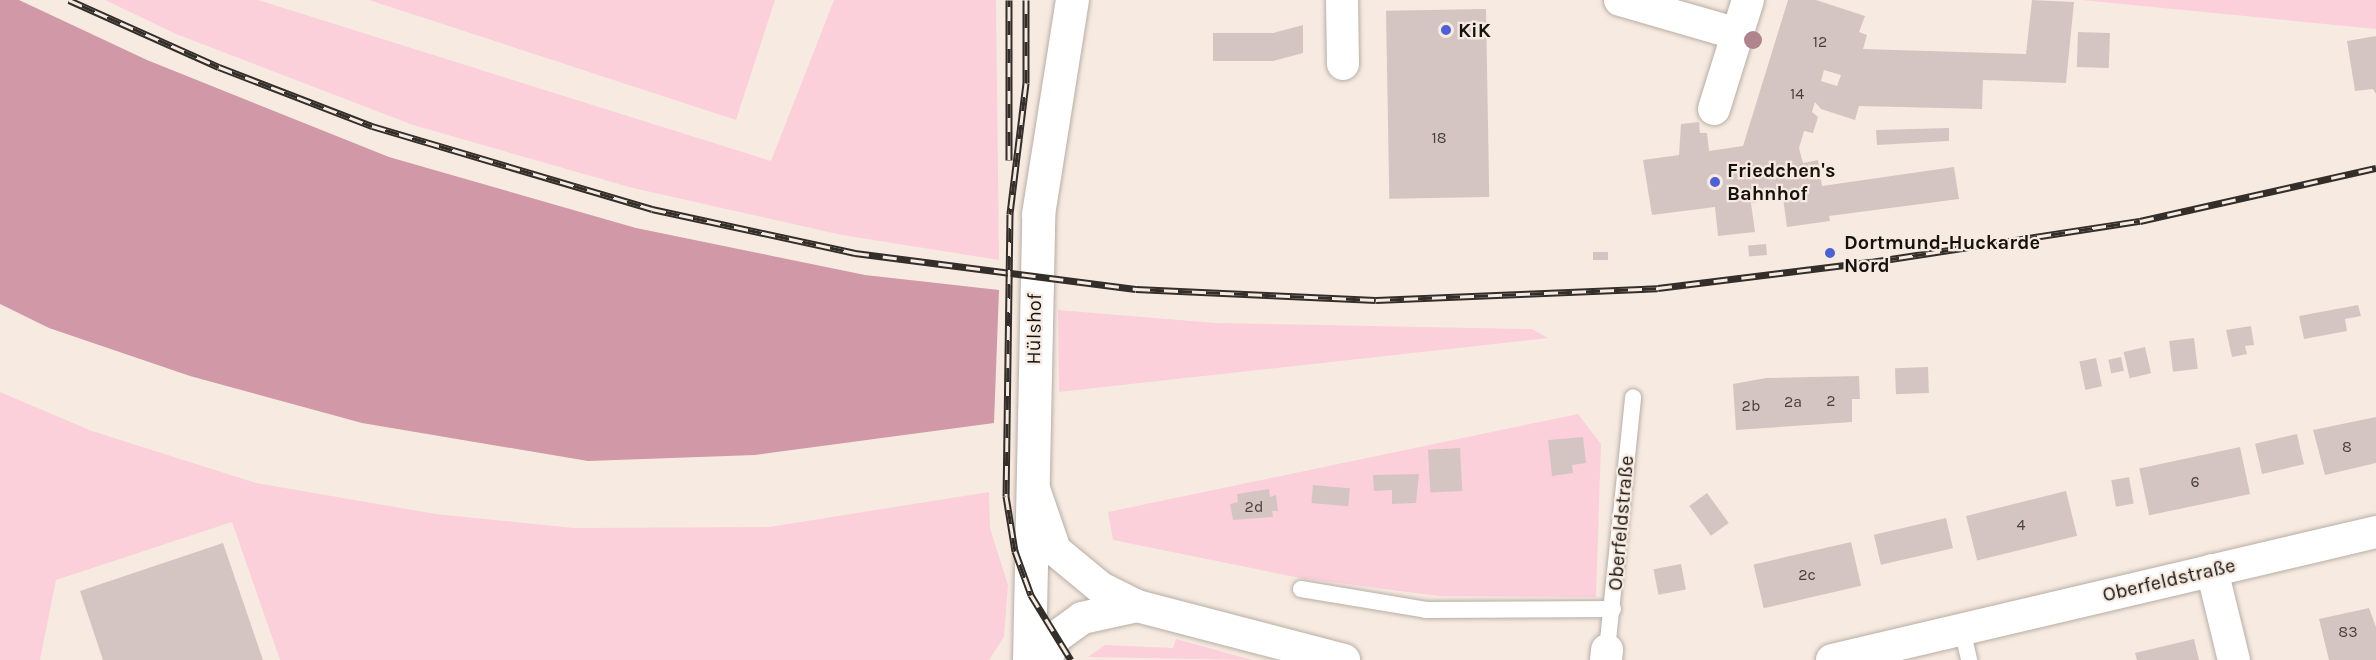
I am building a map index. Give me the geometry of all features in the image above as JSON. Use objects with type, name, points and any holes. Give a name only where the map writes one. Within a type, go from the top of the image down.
[{"type":"main road","name":"Hülshof","points":[[1029,660],[1038,214],[1072,0]]},
{"type":"street","points":[[1342,0],[1343,64]]},
{"type":"street","points":[[1620,0],[1738,34]]},
{"type":"street","points":[[1714,109],[1748,0]]},
{"type":"street","points":[[1033,485],[1055,550],[1082,575],[1137,606],[1344,660]]},
{"type":"street","name":"Oberfeldstraße","points":[[1832,660],[1863,656],[1962,630],[2376,532]]},
{"type":"street","points":[[2212,570],[2234,660]]},
{"type":"street","points":[[1046,660],[1056,638],[1082,618],[1137,606]]},
{"type":"lane","name":"Oberfeldstraße","points":[[1607,655],[1633,397]]},
{"type":"lane","points":[[1301,589],[1426,610],[1613,609]]},
{"type":"lane","points":[[1962,630],[1969,660]]},
{"type":"shaded area","points":[[0,0],[19,0],[147,60],[389,157],[636,228],[865,275],[999,290],[994,423],[755,455],[588,461],[362,423],[190,376],[49,328],[0,304]]},
{"type":"shaded area","points":[[105,0],[258,0],[771,161],[834,0],[996,0],[999,260],[842,235],[633,188],[413,125],[176,34]]},
{"type":"shaded area","points":[[369,0],[775,0],[736,120]]},
{"type":"shaded area","points":[[2081,0],[2376,0],[2376,29]]},
{"type":"shaded area","points":[[1058,310],[1216,323],[1532,329],[1548,338],[1059,392]]},
{"type":"shaded area","points":[[0,392],[92,431],[256,483],[436,514],[574,528],[769,527],[989,492],[990,528],[1008,585],[1004,637],[989,660],[280,660],[232,522],[56,580],[40,660],[0,660]]},
{"type":"shaded area","points":[[1578,414],[1601,444],[1596,597],[1438,596],[1300,578],[1113,540],[1108,512]]},
{"type":"shaded area","points":[[1176,639],[1252,660],[1088,657],[1105,645],[1173,648]]},
{"type":"building","points":[[1788,0],[1816,0],[1865,16],[1859,32],[1867,35],[1863,49],[2026,54],[2032,0],[2074,2],[2066,83],[1983,80],[1982,109],[1859,106],[1855,120],[1821,109],[1815,102],[1812,112],[1818,117],[1813,133],[1804,131],[1799,148],[1803,163],[1818,160],[1822,186],[1954,167],[1959,199],[1829,216],[1830,221],[1787,227],[1783,198],[1751,203],[1755,232],[1718,236],[1715,207],[1652,215],[1643,160],[1679,155],[1681,124],[1699,122],[1700,133],[1707,133],[1709,151],[1743,146]],"holes":[[[1824,70],[1841,75],[1837,86],[1821,81]]]},
{"type":"building","points":[[1486,9],[1489,197],[1389,199],[1386,11]]},
{"type":"building","points":[[1303,25],[1303,53],[1273,61],[1213,61],[1213,33],[1273,33]]},
{"type":"building","points":[[2078,32],[2110,33],[2109,68],[2077,67]]},
{"type":"building","points":[[2376,36],[2376,94],[2373,89],[2355,91],[2347,41]]},
{"type":"building","points":[[1949,128],[1949,141],[1877,145],[1876,130]]},
{"type":"building","points":[[1766,244],[1767,255],[1749,257],[1748,246]]},
{"type":"building","points":[[1593,252],[1608,252],[1608,260],[1593,260]]},
{"type":"building","points":[[2358,305],[2361,316],[2345,319],[2347,331],[2304,339],[2299,316]]},
{"type":"building","points":[[2251,326],[2254,345],[2245,346],[2247,354],[2232,357],[2226,330]]},
{"type":"building","points":[[2194,338],[2198,369],[2173,372],[2169,341]]},
{"type":"building","points":[[2145,347],[2151,373],[2130,378],[2124,352]]},
{"type":"building","points":[[2121,357],[2124,371],[2111,373],[2108,360]]},
{"type":"building","points":[[2096,358],[2102,386],[2085,390],[2079,362]]},
{"type":"building","points":[[1928,367],[1929,393],[1896,394],[1895,368]]},
{"type":"building","points":[[1859,376],[1860,399],[1852,399],[1852,422],[1736,430],[1733,384],[1766,378]]},
{"type":"building","points":[[2376,417],[2376,463],[2325,475],[2313,430]]},
{"type":"building","points":[[2297,434],[2304,464],[2262,474],[2255,444]]},
{"type":"building","points":[[1583,437],[1586,463],[1572,465],[1573,473],[1552,476],[1548,440]]},
{"type":"building","points":[[2240,447],[2250,494],[2149,515],[2139,468]]},
{"type":"building","points":[[1460,448],[1462,491],[1430,493],[1428,450]]},
{"type":"building","points":[[1419,474],[1416,503],[1392,504],[1392,490],[1374,491],[1373,475]]},
{"type":"building","points":[[2129,477],[2134,504],[2116,507],[2111,480]]},
{"type":"building","points":[[1313,485],[1350,488],[1348,506],[1311,503]]},
{"type":"building","points":[[1269,489],[1270,497],[1276,495],[1278,511],[1272,511],[1273,517],[1233,520],[1230,504],[1238,502],[1237,494]]},
{"type":"building","points":[[2066,491],[2077,536],[1977,561],[1966,516]]},
{"type":"building","points":[[1707,493],[1729,523],[1711,536],[1689,506]]},
{"type":"building","points":[[1946,518],[1953,548],[1881,565],[1874,535]]},
{"type":"building","points":[[1851,542],[1861,586],[1764,608],[1754,564]]},
{"type":"building","points":[[223,543],[263,660],[103,660],[80,591]]},
{"type":"building","points":[[1681,564],[1686,590],[1658,595],[1654,569]]},
{"type":"building","points":[[2369,608],[2376,627],[2376,660],[2329,660],[2319,619]]},
{"type":"building","points":[[2194,639],[2199,660],[2137,660],[2135,653]]},
{"type":"railway","points":[[69,0],[219,67],[372,126],[652,209],[855,253],[1136,289],[1376,300],[1658,288],[1871,262],[2140,221],[2376,168]]},
{"type":"railway","points":[[1009,0],[1009,160]]},
{"type":"railway","points":[[1026,0],[1026,83],[1010,214],[1006,496],[1015,551],[1031,595],[1071,660]]},
{"type":"place","name":"KiK","points":[[1446,30]]},
{"type":"place","name":"Friedchen's Bahnhof","points":[[1715,182]]},
{"type":"place","name":"Dortmund-Huckarde Nord","points":[[1830,253]]}]
